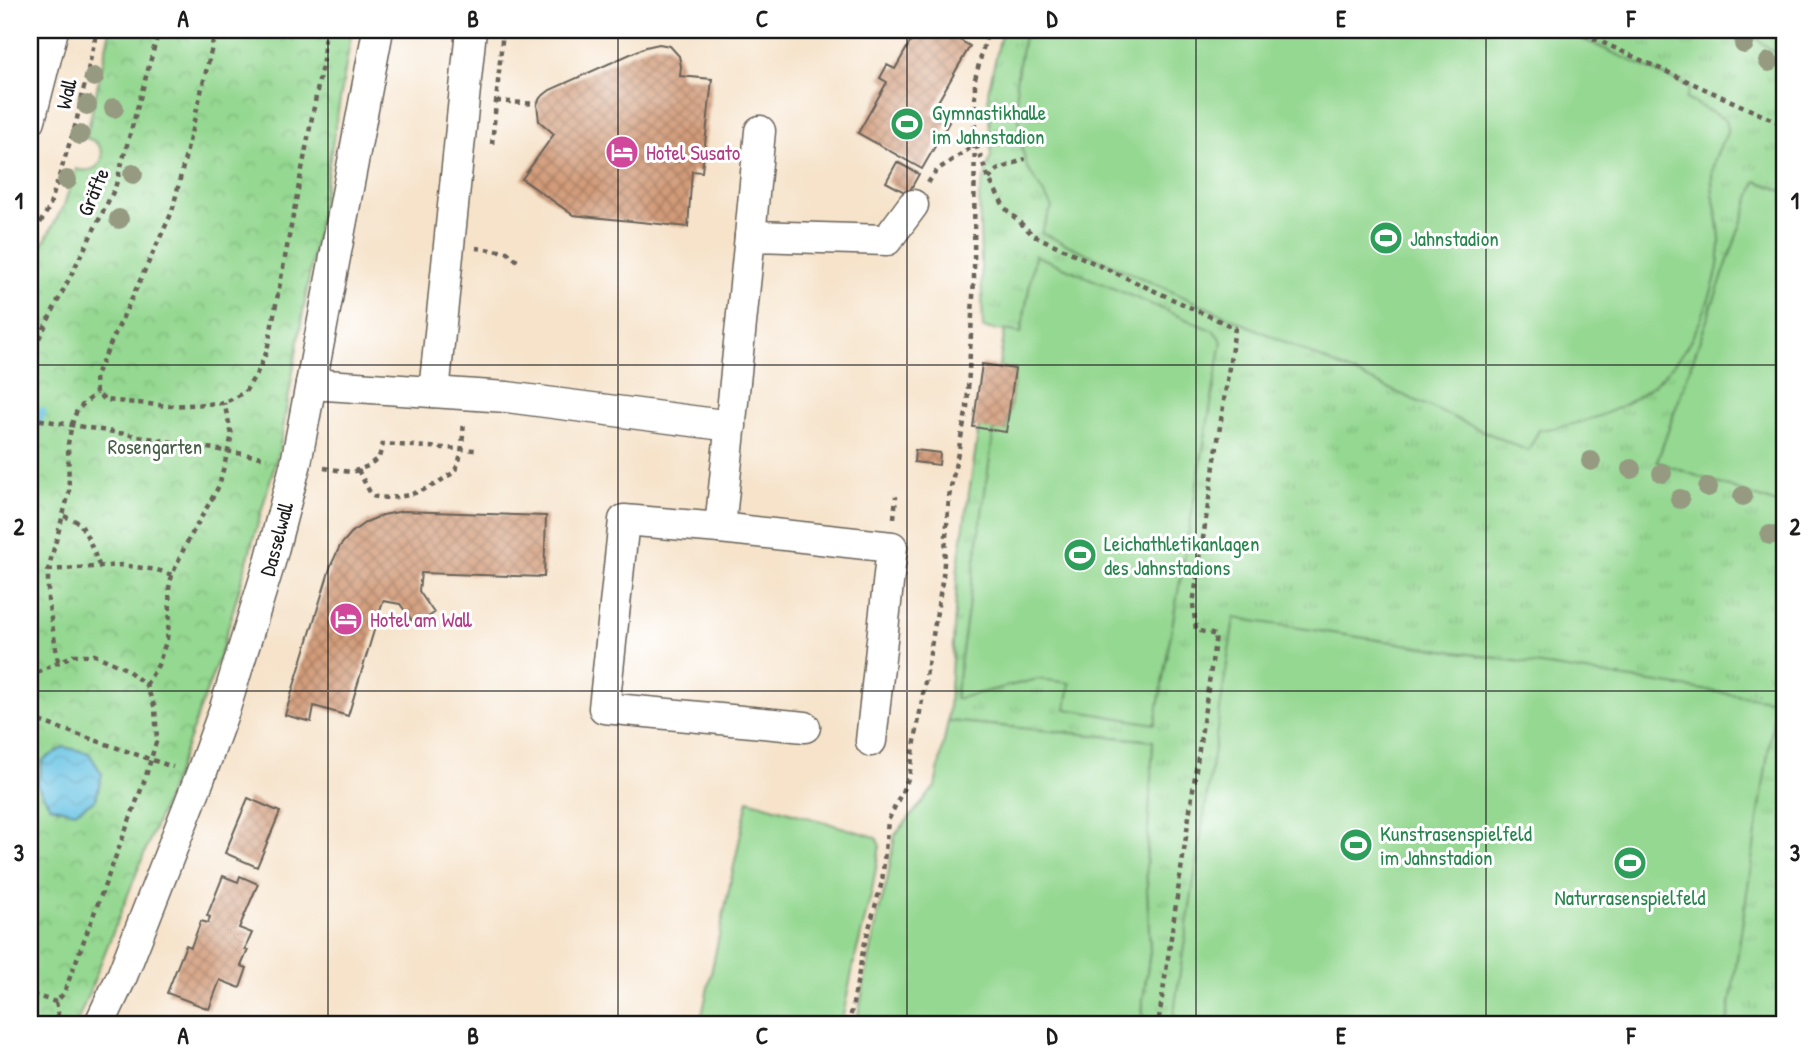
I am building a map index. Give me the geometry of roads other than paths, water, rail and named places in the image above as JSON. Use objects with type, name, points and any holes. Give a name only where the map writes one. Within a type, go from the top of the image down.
[{"type":"street","points":[[30,120],[53,30]]},
{"type":"street","name":"Dasselwall","points":[[99,1025],[122,976],[201,777],[270,562],[296,463],[378,30]]},
{"type":"street","points":[[434,392],[471,30]]},
{"type":"street","points":[[720,528],[760,131]]},
{"type":"street","points":[[750,236],[887,240],[913,205]]},
{"type":"street","points":[[311,384],[507,397],[731,426]]},
{"type":"street","points":[[805,727],[604,708],[624,520],[892,547],[871,741]]},
{"type":"water","points":[[64,747],[89,753],[102,774],[96,799],[75,812],[50,806],[37,785],[43,760]]},
{"type":"waterway","points":[[30,453],[35,428],[42,412]]},
{"type":"place","name":"Gymnastikhalle im Jahnstadion","points":[[907,124]]},
{"type":"place","name":"Hotel Susato","points":[[622,152]]},
{"type":"place","name":"Jahnstadion","points":[[1386,238]]},
{"type":"place","name":"Leichathletikanlagen des Jahnstadions","points":[[1080,555]]},
{"type":"place","name":"Hotel am Wall","points":[[346,619]]},
{"type":"place","name":"Kunstrasenspielfeld im Jahnstadion","points":[[1356,845]]},
{"type":"place","name":"Naturrasenspielfeld","points":[[1630,863]]},
{"type":"park label","name":"Rosengarten","points":[[155,446]]}]
